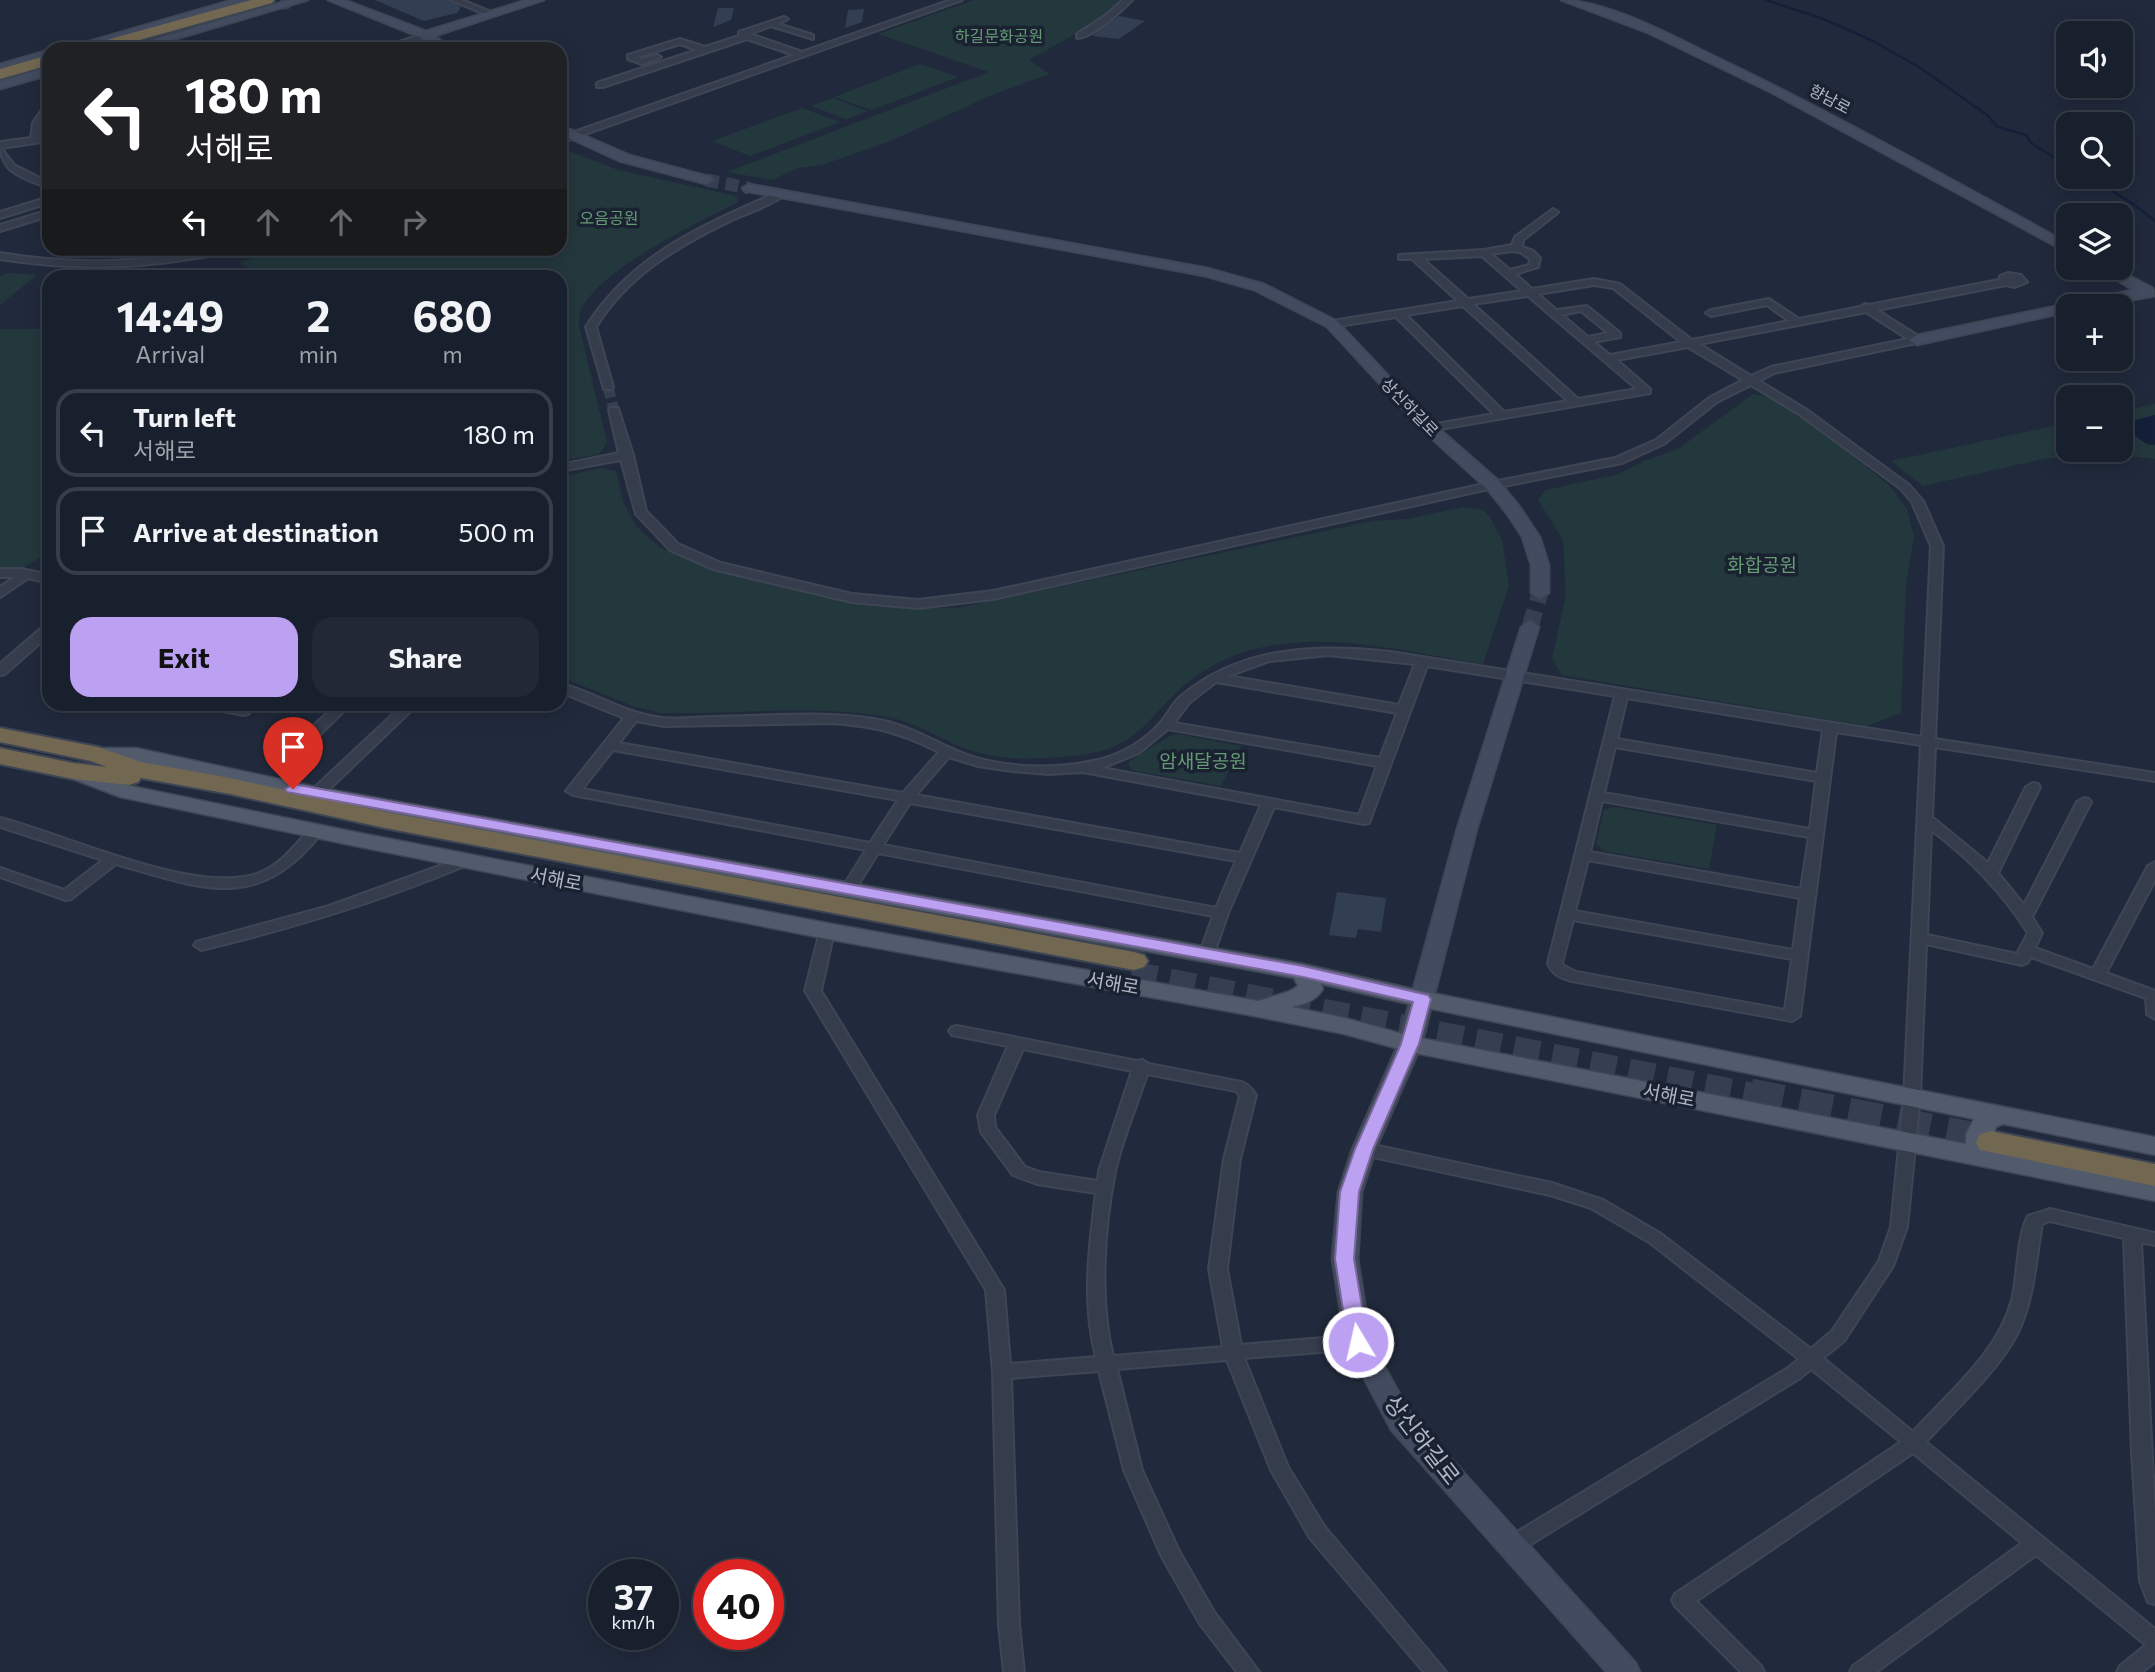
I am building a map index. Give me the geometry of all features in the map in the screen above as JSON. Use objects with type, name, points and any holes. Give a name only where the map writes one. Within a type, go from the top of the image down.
[{"type":"highway","points":[[119,42],[282,2]]},
{"type":"highway","points":[[135,42],[282,2]]},
{"type":"highway","points":[[0,76],[42,65]]},
{"type":"highway","name":"서해로","points":[[0,735],[98,755],[135,769],[1133,967],[140,778],[73,771],[0,755]]},
{"type":"highway","name":"서해로","points":[[1995,1136],[2155,1161]]},
{"type":"highway","name":"서해로","points":[[1995,1136],[2155,1175]]},
{"type":"main road","name":"서해로","points":[[98,755],[136,755],[316,794],[1303,972],[1422,999],[1912,1097],[1995,1136],[2155,1191]]},
{"type":"main road","name":"서해로","points":[[73,771],[120,790],[464,861],[827,931],[1254,1008],[1410,1044],[1907,1142],[1995,1136],[2155,1146]]},
{"type":"main road","points":[[1254,1008],[1299,997],[1311,989],[1303,972]]},
{"type":"street","points":[[93,42],[245,0]]},
{"type":"street","points":[[152,42],[282,2],[302,0]]},
{"type":"street","points":[[334,0],[426,35],[436,42]]},
{"type":"street","points":[[455,0],[492,14]]},
{"type":"street","points":[[404,42],[538,0]]},
{"type":"street","points":[[567,134],[958,0]]},
{"type":"street","points":[[1080,36],[1108,18],[1128,0]]},
{"type":"street","name":"향남로","points":[[1567,0],[1650,29],[1765,85],[2056,243]]},
{"type":"street","points":[[799,54],[742,34],[774,20],[810,37]]},
{"type":"street","points":[[600,85],[633,71],[747,36]]},
{"type":"street","points":[[691,46],[642,62],[631,57],[680,41],[704,50]]},
{"type":"street","points":[[0,68],[42,56]]},
{"type":"street","points":[[0,85],[42,73]]},
{"type":"street","points":[[35,140],[37,123],[42,116]]},
{"type":"street","points":[[567,136],[624,158],[706,180]]},
{"type":"street","points":[[41,182],[12,167],[1,152],[42,139]]},
{"type":"street","points":[[0,170],[12,167]]},
{"type":"street","points":[[749,188],[1217,274],[1259,287],[1332,324],[1594,282],[1609,284],[1691,344],[1803,412],[1857,449],[1905,486],[1921,507],[1937,546],[1912,1097],[1899,1227],[1887,1262],[1838,1336],[1794,1373],[1511,1546]]},
{"type":"street","points":[[608,387],[591,327],[599,311],[616,290],[689,235],[781,194]]},
{"type":"street","points":[[0,215],[42,202]]},
{"type":"street","points":[[1517,247],[1518,239],[1553,212]]},
{"type":"street","points":[[0,228],[42,214]]},
{"type":"street","points":[[1402,257],[1483,253],[1517,247],[1528,251],[1535,258],[1532,267],[1508,273]]},
{"type":"street","points":[[1429,428],[1646,391],[1483,253]]},
{"type":"street","points":[[0,256],[66,264],[120,264],[175,256]]},
{"type":"street","points":[[1414,256],[1576,403]]},
{"type":"street","points":[[2127,280],[2152,293]]},
{"type":"street","points":[[1608,359],[1691,344],[1734,331],[1798,323],[1865,307],[2005,282]]},
{"type":"street","points":[[2133,296],[2152,293]]},
{"type":"street","points":[[1712,314],[1769,302],[1798,323]]},
{"type":"street","points":[[1865,307],[1917,340]]},
{"type":"street","points":[[1554,313],[1583,308],[1616,335],[1586,340]]},
{"type":"street","points":[[614,410],[640,512],[674,547],[717,566],[852,598],[918,604],[993,595],[1493,485],[1618,461],[1660,442],[1713,400],[1771,370],[2056,311]]},
{"type":"street","points":[[1398,313],[1502,416]]},
{"type":"street","name":"상신하길로","points":[[1332,324],[1429,428],[1493,485],[1531,537],[1539,565],[1540,593]]},
{"type":"street","points":[[567,467],[627,455]]},
{"type":"street","points":[[0,573],[42,577]]},
{"type":"street","points":[[0,593],[26,574]]},
{"type":"street","name":"상신하길로","points":[[1530,627],[1467,829],[1410,1044],[1364,1149],[1350,1192],[1345,1259],[1358,1342],[1401,1422],[1625,1672]]},
{"type":"street","points":[[0,671],[42,634]]},
{"type":"street","points":[[567,690],[633,716],[664,722],[860,721],[909,732],[963,758],[998,765],[1076,767],[1095,765],[1136,749],[1165,725],[1183,701],[1215,678],[1252,660],[1300,651],[1351,651],[2155,777]]},
{"type":"street","points":[[1076,767],[1364,820],[1422,662]]},
{"type":"street","points":[[1215,678],[1404,710]]},
{"type":"street","points":[[1622,693],[1555,962],[1559,972],[1782,1016],[1794,1014],[1830,727]]},
{"type":"street","points":[[300,746],[337,711]]},
{"type":"street","points":[[316,794],[404,711]]},
{"type":"street","points":[[633,716],[573,791],[1221,913]]},
{"type":"street","points":[[1165,725],[1385,763]]},
{"type":"street","points":[[1609,742],[1824,778]]},
{"type":"street","points":[[610,745],[1245,858]]},
{"type":"street","points":[[848,890],[909,798],[938,758],[948,751]]},
{"type":"street","points":[[1991,872],[2033,788]]},
{"type":"street","points":[[1596,796],[1816,834]]},
{"type":"street","points":[[1206,956],[1221,913],[1269,802]]},
{"type":"street","points":[[2025,917],[2084,802]]},
{"type":"street","points":[[1919,938],[2022,960],[2035,933],[1991,872],[1966,849],[1924,820]]},
{"type":"street","points":[[0,822],[114,859],[192,879],[228,885],[271,873],[286,863],[316,831]]},
{"type":"street","points":[[1582,855],[1809,895]]},
{"type":"street","points":[[0,872],[66,896],[114,859]]},
{"type":"street","points":[[201,945],[265,931],[403,888],[464,861]]},
{"type":"street","points":[[2097,976],[2155,866]]},
{"type":"street","points":[[1567,914],[1800,957]]},
{"type":"street","points":[[827,931],[813,991],[995,1290],[1002,1372],[1009,1625],[1014,1672]]},
{"type":"street","points":[[2027,950],[2154,996],[2155,1014]]},
{"type":"street","points":[[957,1031],[1142,1065],[1241,1087],[1248,1095],[1232,1159],[1217,1269],[1233,1352],[1280,1470],[1317,1532],[1436,1672]]},
{"type":"street","points":[[1018,1042],[986,1115],[987,1128],[1019,1171],[1037,1178],[1105,1188]]},
{"type":"street","points":[[1142,1065],[1107,1171],[1096,1262],[1098,1331],[1133,1471],[1171,1555],[1207,1618],[1249,1672]]},
{"type":"street","points":[[1364,1149],[1552,1189],[1597,1204],[1655,1238],[1812,1359],[2155,1641]]},
{"type":"street","points":[[1754,1672],[1682,1600],[1914,1443],[1992,1357],[2011,1329],[2021,1299],[2034,1220],[2050,1215],[2155,1239]]},
{"type":"street","points":[[2132,1234],[2141,1452],[2150,1581],[2155,1596]]},
{"type":"street","points":[[1002,1372],[1358,1342]]},
{"type":"street","points":[[1860,1672],[2036,1544]]},
{"type":"street","points":[[2127,1672],[2155,1650]]},
{"type":"green space","name":"하길문화공원","points":[[974,0],[1120,0],[1107,16],[1029,60],[1049,74],[992,95],[890,141],[822,165],[798,168],[772,180],[727,172],[989,72],[878,34]]},
{"type":"green space","points":[[920,64],[958,77],[872,110],[834,97]]},
{"type":"green space","points":[[833,98],[868,111],[846,119],[811,106]]},
{"type":"green space","points":[[802,108],[840,122],[750,156],[712,141]]},
{"type":"green space","name":"오음공원","points":[[567,152],[618,170],[737,196],[738,202],[628,263],[591,294],[581,310],[579,326],[607,443],[599,454],[567,460],[567,270],[250,270],[240,262],[261,256],[567,256]]},
{"type":"green space","points":[[9,273],[37,275],[0,305],[0,276]]},
{"type":"green space","points":[[0,329],[42,329],[42,556],[25,567],[0,568]]},
{"type":"green space","name":"화합공원","points":[[1753,394],[1770,397],[1818,428],[1890,486],[1907,509],[1914,536],[1906,583],[1901,713],[1867,726],[1562,675],[1552,659],[1566,595],[1563,540],[1538,500],[1546,490],[1619,474],[1644,461],[1678,449]]},
{"type":"green space","points":[[2155,404],[2155,459],[2133,456],[2133,409]]},
{"type":"green space","points":[[2056,426],[2056,458],[1923,486],[1891,461]]},
{"type":"green space","points":[[602,468],[616,471],[624,504],[635,525],[659,547],[708,568],[860,605],[958,608],[1373,521],[1408,519],[1463,507],[1483,510],[1490,517],[1502,540],[1509,586],[1483,664],[1371,645],[1333,642],[1296,642],[1259,648],[1224,660],[1191,680],[1143,727],[1118,745],[1081,755],[1008,758],[966,749],[904,721],[882,716],[799,710],[660,713],[633,706],[567,680],[567,476]]},
{"type":"green space","name":"암새달공원","points":[[1176,734],[1241,746],[1221,786],[1131,770],[1128,762]]},
{"type":"green space","points":[[1614,807],[1717,825],[1709,869],[1604,851],[1596,844],[1604,810]]},
{"type":"water","points":[[2155,415],[2155,445],[2147,444],[2133,435],[2133,421]]},
{"type":"building","points":[[375,0],[449,0],[461,7],[457,13],[424,21]]},
{"type":"building","points":[[718,8],[734,8],[731,20],[713,27]]},
{"type":"building","points":[[864,9],[862,22],[845,28],[848,10]]},
{"type":"building","points":[[1119,16],[1145,21],[1119,39],[1092,36]]},
{"type":"building","points":[[1337,892],[1386,898],[1381,932],[1358,929],[1356,938],[1329,935]]},
{"type":"waterway","points":[[1766,0],[1821,18],[1871,40],[1919,67],[1987,115],[1998,127],[2026,135],[2031,143],[2056,159]]},
{"type":"waterway","points":[[2108,189],[2155,221]]},
{"type":"tunnel","points":[[281,2],[288,0]]},
{"type":"tunnel","points":[[706,180],[749,188]]},
{"type":"tunnel","points":[[608,387],[614,410]]},
{"type":"tunnel","points":[[1530,627],[1540,593]]},
{"type":"tunnel","points":[[1131,974],[1759,1097]]},
{"type":"tunnel","points":[[1750,1095],[1991,1142]]},
{"type":"route","points":[[293,789],[1303,972],[1422,999],[1410,1044],[1364,1149],[1350,1192],[1345,1259],[1358,1342]]}]
